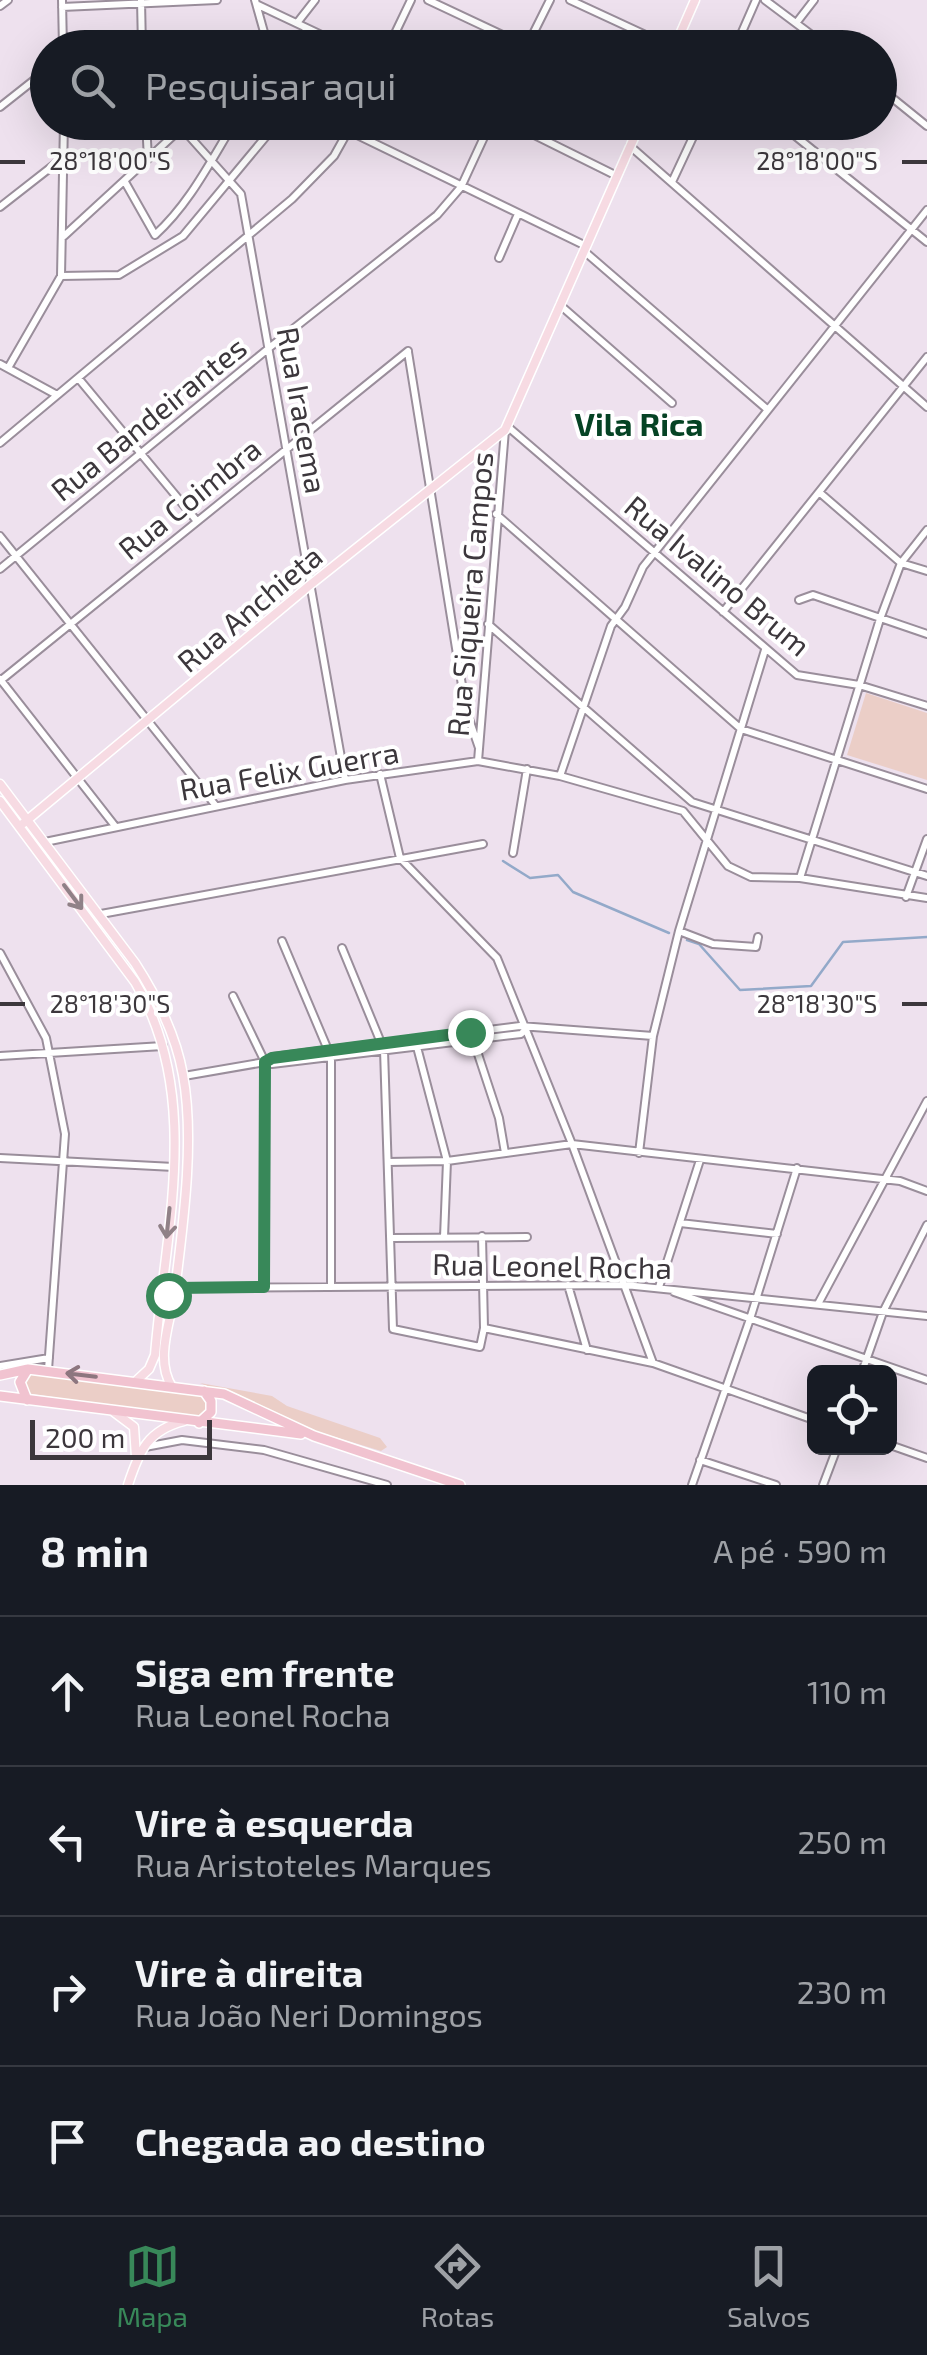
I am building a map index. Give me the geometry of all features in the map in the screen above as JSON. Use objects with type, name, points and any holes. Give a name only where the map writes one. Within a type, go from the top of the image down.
[{"type":"highway","points":[[27,1400],[20,1382],[28,1368]]},
{"type":"highway","points":[[0,1375],[28,1368],[236,1398],[314,1436],[460,1485]]},
{"type":"highway","points":[[199,1423],[211,1412],[211,1401],[204,1391]]},
{"type":"highway","points":[[0,1396],[314,1436]]},
{"type":"main road","points":[[682,30],[695,0]]},
{"type":"main road","name":"Rua Siqueira Campos","points":[[506,428],[633,140]]},
{"type":"main road","name":"Rua Anchieta","points":[[17,822],[28,820],[506,428]]},
{"type":"main road","points":[[0,784],[101,914],[153,991],[184,1076],[186,1168],[175,1288],[163,1355],[172,1387]]},
{"type":"main road","points":[[0,801],[135,982],[151,1011],[166,1057],[175,1106],[174,1167],[152,1362],[135,1382]]},
{"type":"main road","points":[[163,1046],[173,1046],[178,1057]]},
{"type":"main road","points":[[166,1057],[176,1076],[184,1076]]},
{"type":"main road","points":[[111,1410],[134,1427],[136,1462]]},
{"type":"main road","points":[[128,1485],[144,1447],[158,1430],[184,1421]]},
{"type":"street","points":[[0,6],[8,0]]},
{"type":"street","points":[[63,30],[62,3],[217,0]]},
{"type":"street","points":[[297,23],[315,0]]},
{"type":"street","points":[[397,30],[412,0]]},
{"type":"street","points":[[428,0],[492,30]]},
{"type":"street","points":[[536,30],[550,0]]},
{"type":"street","points":[[570,0],[636,30]]},
{"type":"street","points":[[743,30],[756,0]]},
{"type":"street","points":[[764,0],[808,30]]},
{"type":"street","points":[[798,22],[814,0]]},
{"type":"street","points":[[141,2],[142,30]]},
{"type":"street","points":[[257,3],[306,29]]},
{"type":"street","points":[[257,3],[264,30]]},
{"type":"street","points":[[265,30],[274,14]]},
{"type":"street","points":[[0,106],[30,83]]},
{"type":"street","points":[[897,102],[927,126]]},
{"type":"street","points":[[57,395],[4,366],[61,276],[64,140]]},
{"type":"street","points":[[147,140],[148,160]]},
{"type":"street","points":[[64,237],[169,140]]},
{"type":"street","name":"Rua Iracema","points":[[197,140],[241,194],[346,780]]},
{"type":"street","points":[[124,182],[154,235],[178,210],[224,140]]},
{"type":"street","points":[[61,276],[119,274],[183,236],[263,140]]},
{"type":"street","points":[[0,443],[250,237],[334,156],[343,140]]},
{"type":"street","points":[[375,140],[585,248],[768,410]]},
{"type":"street","name":"Rua Bandeirantes","points":[[0,570],[139,453],[437,215],[461,187],[483,140]]},
{"type":"street","points":[[544,140],[617,176]]},
{"type":"street","points":[[672,182],[692,140]]},
{"type":"street","points":[[800,140],[927,242]]},
{"type":"street","points":[[630,146],[926,405]]},
{"type":"street","points":[[0,206],[64,157]]},
{"type":"street","points":[[560,776],[610,626],[643,566],[927,210]]},
{"type":"street","points":[[499,258],[518,214]]},
{"type":"street","points":[[560,305],[672,403]]},
{"type":"street","name":"Rua Coimbra","points":[[0,680],[408,351],[429,492]]},
{"type":"street","points":[[724,612],[927,357]]},
{"type":"street","points":[[79,379],[196,520]]},
{"type":"street","name":"Rua Siqueira Campos","points":[[478,761],[506,428]]},
{"type":"street","name":"Rua Ivalino Brum","points":[[506,428],[797,674],[859,685],[927,706]]},
{"type":"street","points":[[429,492],[466,710],[479,748]]},
{"type":"street","points":[[819,492],[901,563],[927,572]]},
{"type":"street","points":[[496,514],[741,730],[927,789]]},
{"type":"street","points":[[800,878],[880,618],[901,563],[927,530]]},
{"type":"street","points":[[0,536],[216,806]]},
{"type":"street","points":[[799,600],[813,596],[927,634]]},
{"type":"street","points":[[488,624],[692,802],[927,876]]},
{"type":"street","points":[[638,1153],[653,1036],[680,931],[765,650]]},
{"type":"street","points":[[0,680],[115,826]]},
{"type":"street","name":"Rua Felix Guerra","points":[[45,842],[346,780],[478,761],[560,776],[683,811],[728,866],[751,878],[800,878],[927,898]]},
{"type":"street","points":[[513,853],[526,770]]},
{"type":"street","points":[[380,774],[400,858],[497,958],[654,1363]]},
{"type":"street","points":[[0,818],[17,822]]},
{"type":"street","points":[[906,897],[927,839]]},
{"type":"street","points":[[101,914],[483,844]]},
{"type":"street","points":[[680,931],[713,944],[756,947],[758,937]]},
{"type":"street","points":[[282,941],[330,1054],[331,1286]]},
{"type":"street","points":[[342,948],[384,1047],[393,1329],[480,1347],[484,1328],[482,1236]]},
{"type":"street","points":[[0,953],[52,1053],[65,1134],[48,1370]]},
{"type":"street","points":[[233,996],[265,1062],[264,1287]]},
{"type":"street","points":[[184,1076],[272,1058],[472,1036],[520,1026],[653,1036]]},
{"type":"street","points":[[472,1036],[505,1153]]},
{"type":"street","points":[[416,1043],[447,1161],[444,1237]]},
{"type":"street","points":[[0,1056],[163,1046]]},
{"type":"street","points":[[818,1304],[925,1102]]},
{"type":"street","points":[[388,1162],[447,1161],[572,1144],[797,1168],[912,1184],[927,1191]]},
{"type":"street","points":[[0,1158],[174,1167]]},
{"type":"street","points":[[700,1159],[658,1286],[927,1380]]},
{"type":"street","points":[[692,1485],[757,1299],[797,1168]]},
{"type":"street","points":[[680,1223],[777,1234]]},
{"type":"street","points":[[864,1365],[883,1312],[927,1226]]},
{"type":"street","points":[[392,1238],[526,1237]]},
{"type":"street","points":[[568,1285],[587,1350]]},
{"type":"street","name":"Rua Leonel Rocha","points":[[160,1288],[170,1295],[175,1288],[658,1286],[927,1316]]},
{"type":"street","points":[[484,1328],[654,1363],[807,1418]]},
{"type":"street","points":[[0,1366],[49,1358]]},
{"type":"street","points":[[144,1447],[182,1440],[264,1450],[386,1485]]},
{"type":"street","points":[[897,1447],[927,1458]]},
{"type":"street","points":[[824,1485],[834,1455]]},
{"type":"street","points":[[700,1460],[776,1485]]},
{"type":"shaded area","points":[[866,693],[927,713],[927,780],[847,755]]},
{"type":"shaded area","points":[[31,1373],[198,1395],[207,1401],[209,1409],[197,1418],[32,1394],[25,1389],[24,1379]]},
{"type":"shaded area","points":[[200,1383],[272,1396],[287,1406],[380,1438],[387,1447],[381,1451],[289,1423]]},
{"type":"waterway","points":[[503,861],[530,878],[558,875],[573,892],[669,933]]},
{"type":"waterway","points":[[687,940],[699,944],[740,990],[811,986],[843,942],[927,937]]},
{"type":"district","name":"Vila Rica","points":[[639,423]]},
{"type":"route","points":[[168,1295],[175,1288],[264,1287],[265,1062],[470,1032]]}]
